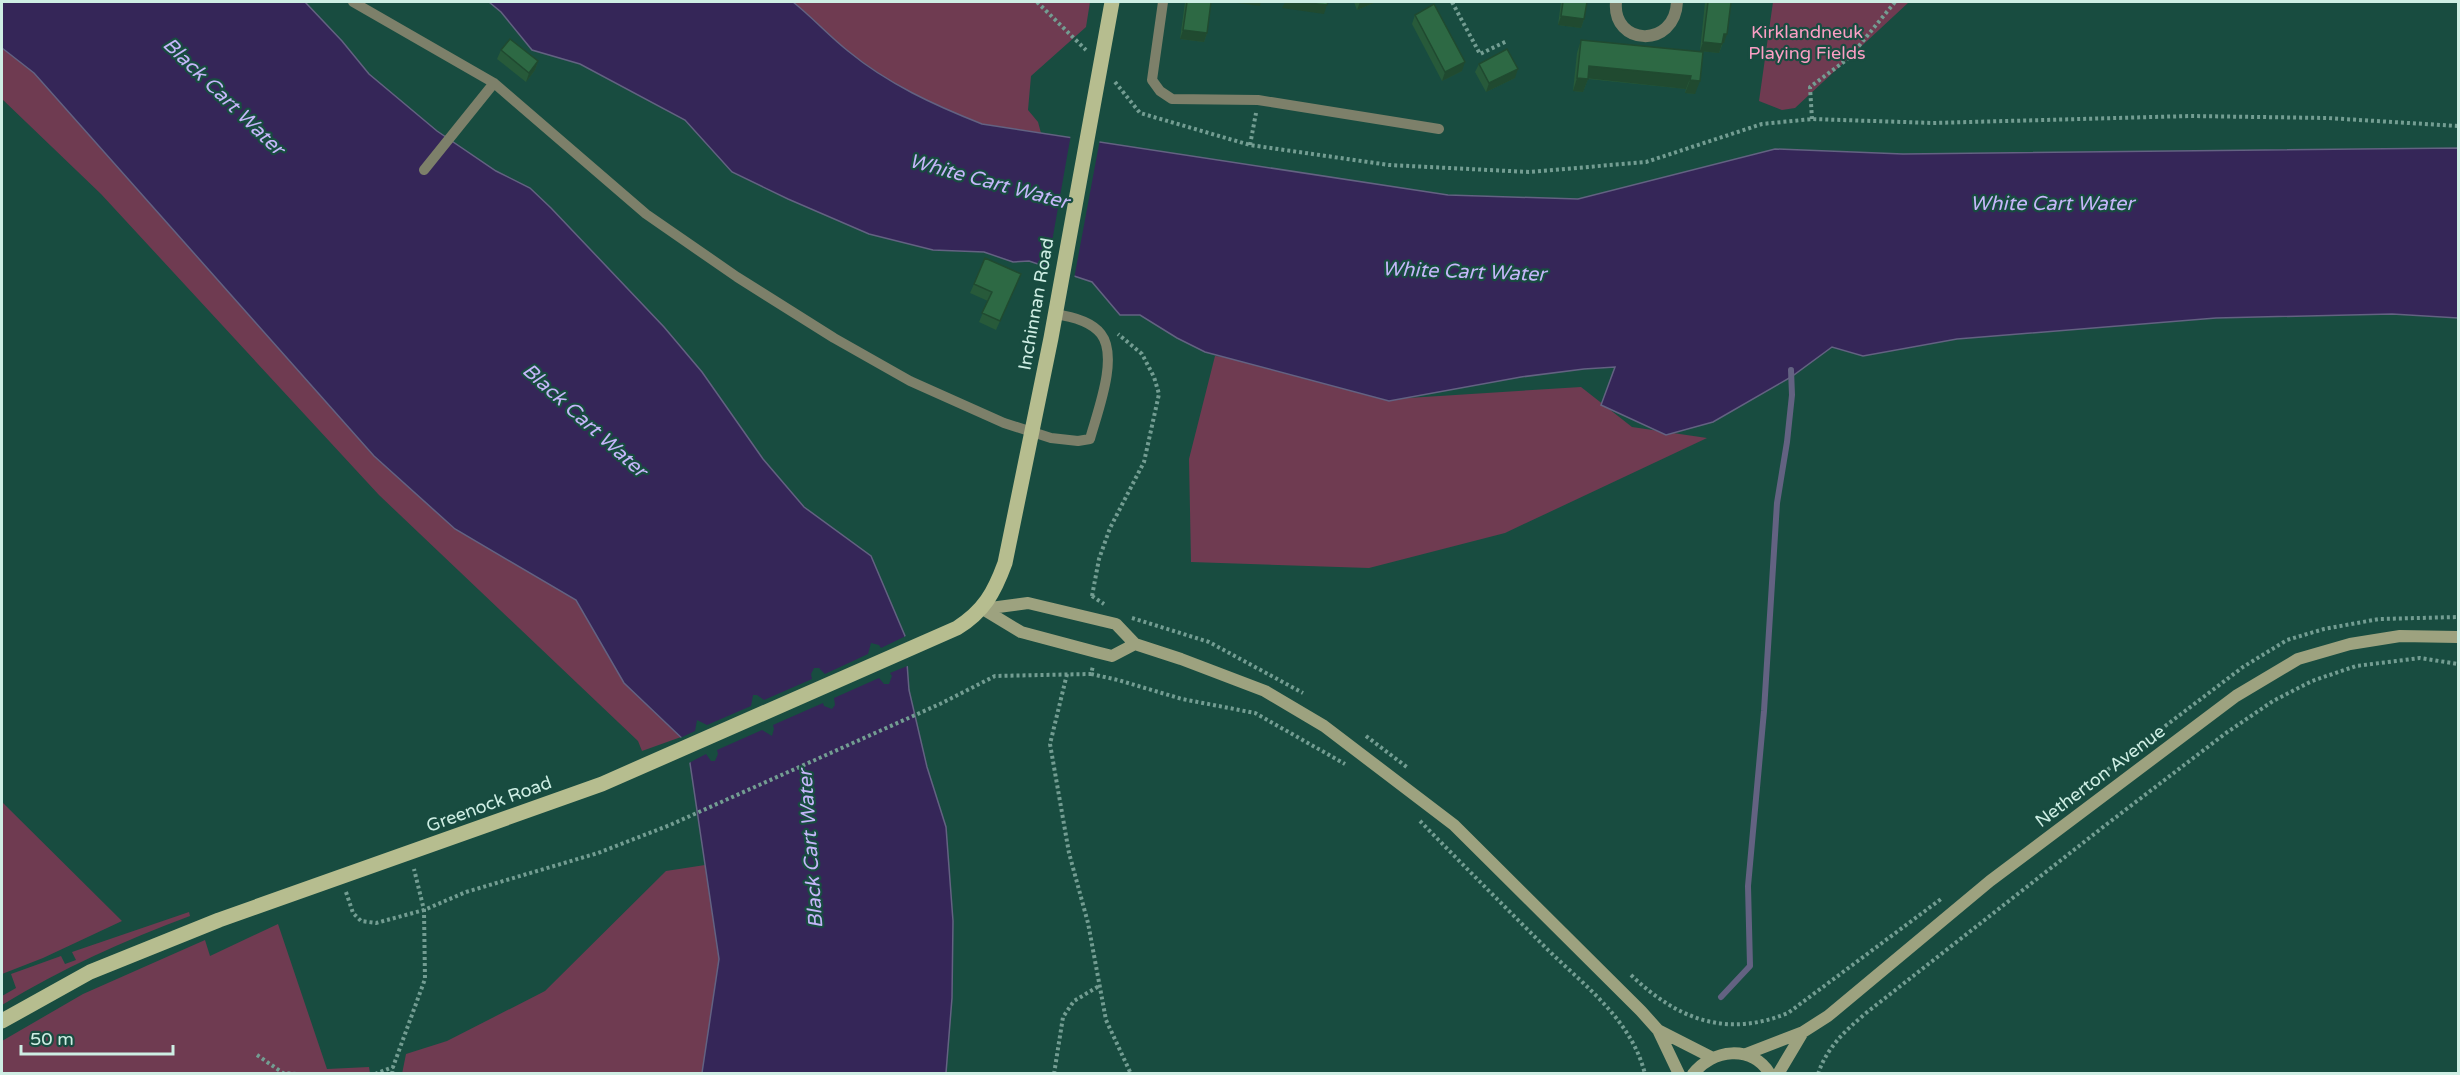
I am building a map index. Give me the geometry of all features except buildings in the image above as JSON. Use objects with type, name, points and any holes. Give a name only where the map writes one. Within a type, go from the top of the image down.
[{"type":"main road","name":"Inchinnan Road","points":[[983,609],[1005,563],[1051,338],[1058,288],[1112,2]]},
{"type":"main road","name":"Greenock Road","points":[[2,1021],[90,972],[219,920],[410,854],[648,766],[945,633],[974,618],[983,609]]},
{"type":"street","points":[[1616,2],[1616,14],[1628,31],[1647,36],[1666,29],[1673,21],[1677,2]]},
{"type":"street","points":[[983,609],[1028,603],[1116,624],[1134,644],[1181,659],[1264,691],[1324,726],[1454,825],[1658,1030],[1711,1057],[1693,1074]]},
{"type":"street","points":[[983,609],[1021,632],[1112,656],[1134,644]]},
{"type":"street","name":"Netherton Avenue","points":[[1711,1057],[1728,1052],[1746,1054],[1803,1032],[1828,1016],[1990,882],[2236,696],[2298,659],[2349,644],[2400,636],[2458,638]]},
{"type":"street","points":[[1658,1030],[1679,1074]]},
{"type":"street","name":"Netherton Avenue","points":[[1778,1074],[1803,1032]]},
{"type":"street","points":[[1746,1054],[1757,1060],[1770,1074]]},
{"type":"lane","points":[[353,2],[494,83],[646,214],[737,277],[834,338],[910,381],[1004,423],[1051,438],[1078,441],[1090,439],[1108,372],[1107,349],[1101,333],[1070,316],[1054,314]]},
{"type":"lane","points":[[1163,2],[1152,80],[1160,91],[1172,99],[1258,100],[1439,129]]},
{"type":"lane","points":[[424,170],[494,83]]},
{"type":"path","points":[[1037,2],[1100,64],[1140,113],[1250,145],[1389,165],[1529,172],[1646,162],[1762,124],[1812,118],[1933,123],[2190,116],[2327,118],[2458,126]]},
{"type":"path","points":[[1452,2],[1480,54],[1507,41]]},
{"type":"path","points":[[1812,118],[1810,87],[1849,58],[1895,2]]},
{"type":"path","points":[[1250,145],[1258,100]]},
{"type":"path","points":[[1090,603],[1099,560],[1110,528],[1144,462],[1159,394],[1154,377],[1142,354],[1112,329]]},
{"type":"path","points":[[1092,596],[1109,608]]},
{"type":"path","points":[[1129,617],[1209,642],[1288,683],[1307,696]]},
{"type":"path","points":[[2093,781],[2243,667],[2287,640],[2324,629],[2379,618],[2458,617]]},
{"type":"path","points":[[1818,1074],[1824,1056],[1843,1033],[1866,1013],[2061,859],[2226,733],[2273,701],[2312,681],[2356,666],[2420,658],[2458,664]]},
{"type":"path","points":[[1091,674],[1094,662]]},
{"type":"path","points":[[1067,674],[1050,744],[1069,853],[1088,923],[1106,1020],[1131,1074]]},
{"type":"path","points":[[345,890],[353,913],[361,921],[376,923],[424,910],[466,892],[598,853],[670,825],[942,703],[995,676],[1091,674],[1182,699],[1255,713],[1349,766]]},
{"type":"path","points":[[1362,733],[1390,752],[1415,774]]},
{"type":"path","points":[[1411,814],[1554,956],[1604,1002],[1642,1059],[1645,1074]]},
{"type":"path","points":[[392,1074],[425,979],[424,910],[410,854]]},
{"type":"path","points":[[1624,969],[1639,984],[1679,1010],[1706,1022],[1732,1026],[1766,1022],[1788,1013],[1949,892]]},
{"type":"path","points":[[1054,1074],[1063,1017],[1074,1001],[1099,986]]},
{"type":"path","points":[[256,1055],[283,1073],[297,1074]]},
{"type":"path","points":[[375,1074],[393,1067]]},
{"type":"green space","points":[[793,2],[1090,2],[1086,27],[1031,76],[1028,110],[1038,122],[1041,133],[982,124],[932,104],[890,81],[847,51]]},
{"type":"green space","name":"Kirklandneuk Playing Fields","points":[[1773,2],[1909,2],[1795,108],[1782,110],[1759,101]]},
{"type":"green space","points":[[2,48],[34,73],[374,456],[455,529],[576,600],[624,683],[681,737],[642,751],[638,741],[379,495],[101,194],[2,99]]},
{"type":"green space","points":[[1215,356],[1254,360],[1408,398],[1581,387],[1632,427],[1707,438],[1505,533],[1369,568],[1191,562],[1189,459]]},
{"type":"green space","points":[[2,802],[122,921],[43,958],[2,974]]},
{"type":"green space","points":[[705,865],[719,959],[702,1073],[402,1074],[406,1054],[447,1041],[545,991],[666,871]]},
{"type":"green space","points":[[189,912],[190,916],[94,956],[2,1005],[2,996],[16,988],[11,974],[61,956],[65,964],[76,960],[72,952]]},
{"type":"green space","points":[[278,924],[327,1069],[369,1067],[370,1073],[2,1073],[2,1041],[83,994],[205,940],[210,956]]},
{"type":"water","name":"Black Cart Water","points":[[2,2],[305,2],[369,74],[437,131],[496,171],[530,188],[551,208],[664,327],[702,372],[763,459],[804,507],[871,556],[905,636],[909,690],[927,767],[946,827],[953,921],[952,998],[946,1073],[702,1073],[719,959],[687,743],[624,683],[576,600],[455,529],[374,456],[34,73],[2,48]]},
{"type":"water","name":"White Cart Water","points":[[489,2],[793,2],[841,45],[879,74],[929,101],[982,124],[1448,195],[1578,199],[1775,149],[1903,154],[2458,148],[2458,318],[2392,314],[2216,318],[1957,339],[1863,356],[1832,347],[1791,377],[1713,422],[1666,435],[1601,405],[1615,367],[1521,377],[1389,401],[1205,352],[1140,315],[1120,315],[1092,282],[1029,261],[1013,262],[984,252],[933,250],[869,234],[788,199],[732,172],[685,120],[580,64],[532,50],[501,12]]},
{"type":"pier","points":[[1071,134],[1100,139],[1074,279],[1047,270]]},
{"type":"pier","points":[[908,635],[910,665],[890,673],[892,676],[889,684],[884,684],[879,678],[834,698],[835,705],[832,709],[824,706],[823,703],[773,725],[772,736],[762,730],[717,750],[715,761],[711,761],[706,754],[687,764],[684,745],[678,739],[695,731],[697,720],[707,725],[751,706],[753,695],[764,700],[812,679],[811,674],[814,668],[819,668],[825,674],[868,654],[871,643],[881,648]]},
{"type":"waterway","points":[[1721,997],[1750,966],[1748,886],[1764,711],[1777,503],[1792,395],[1791,370]]}]
